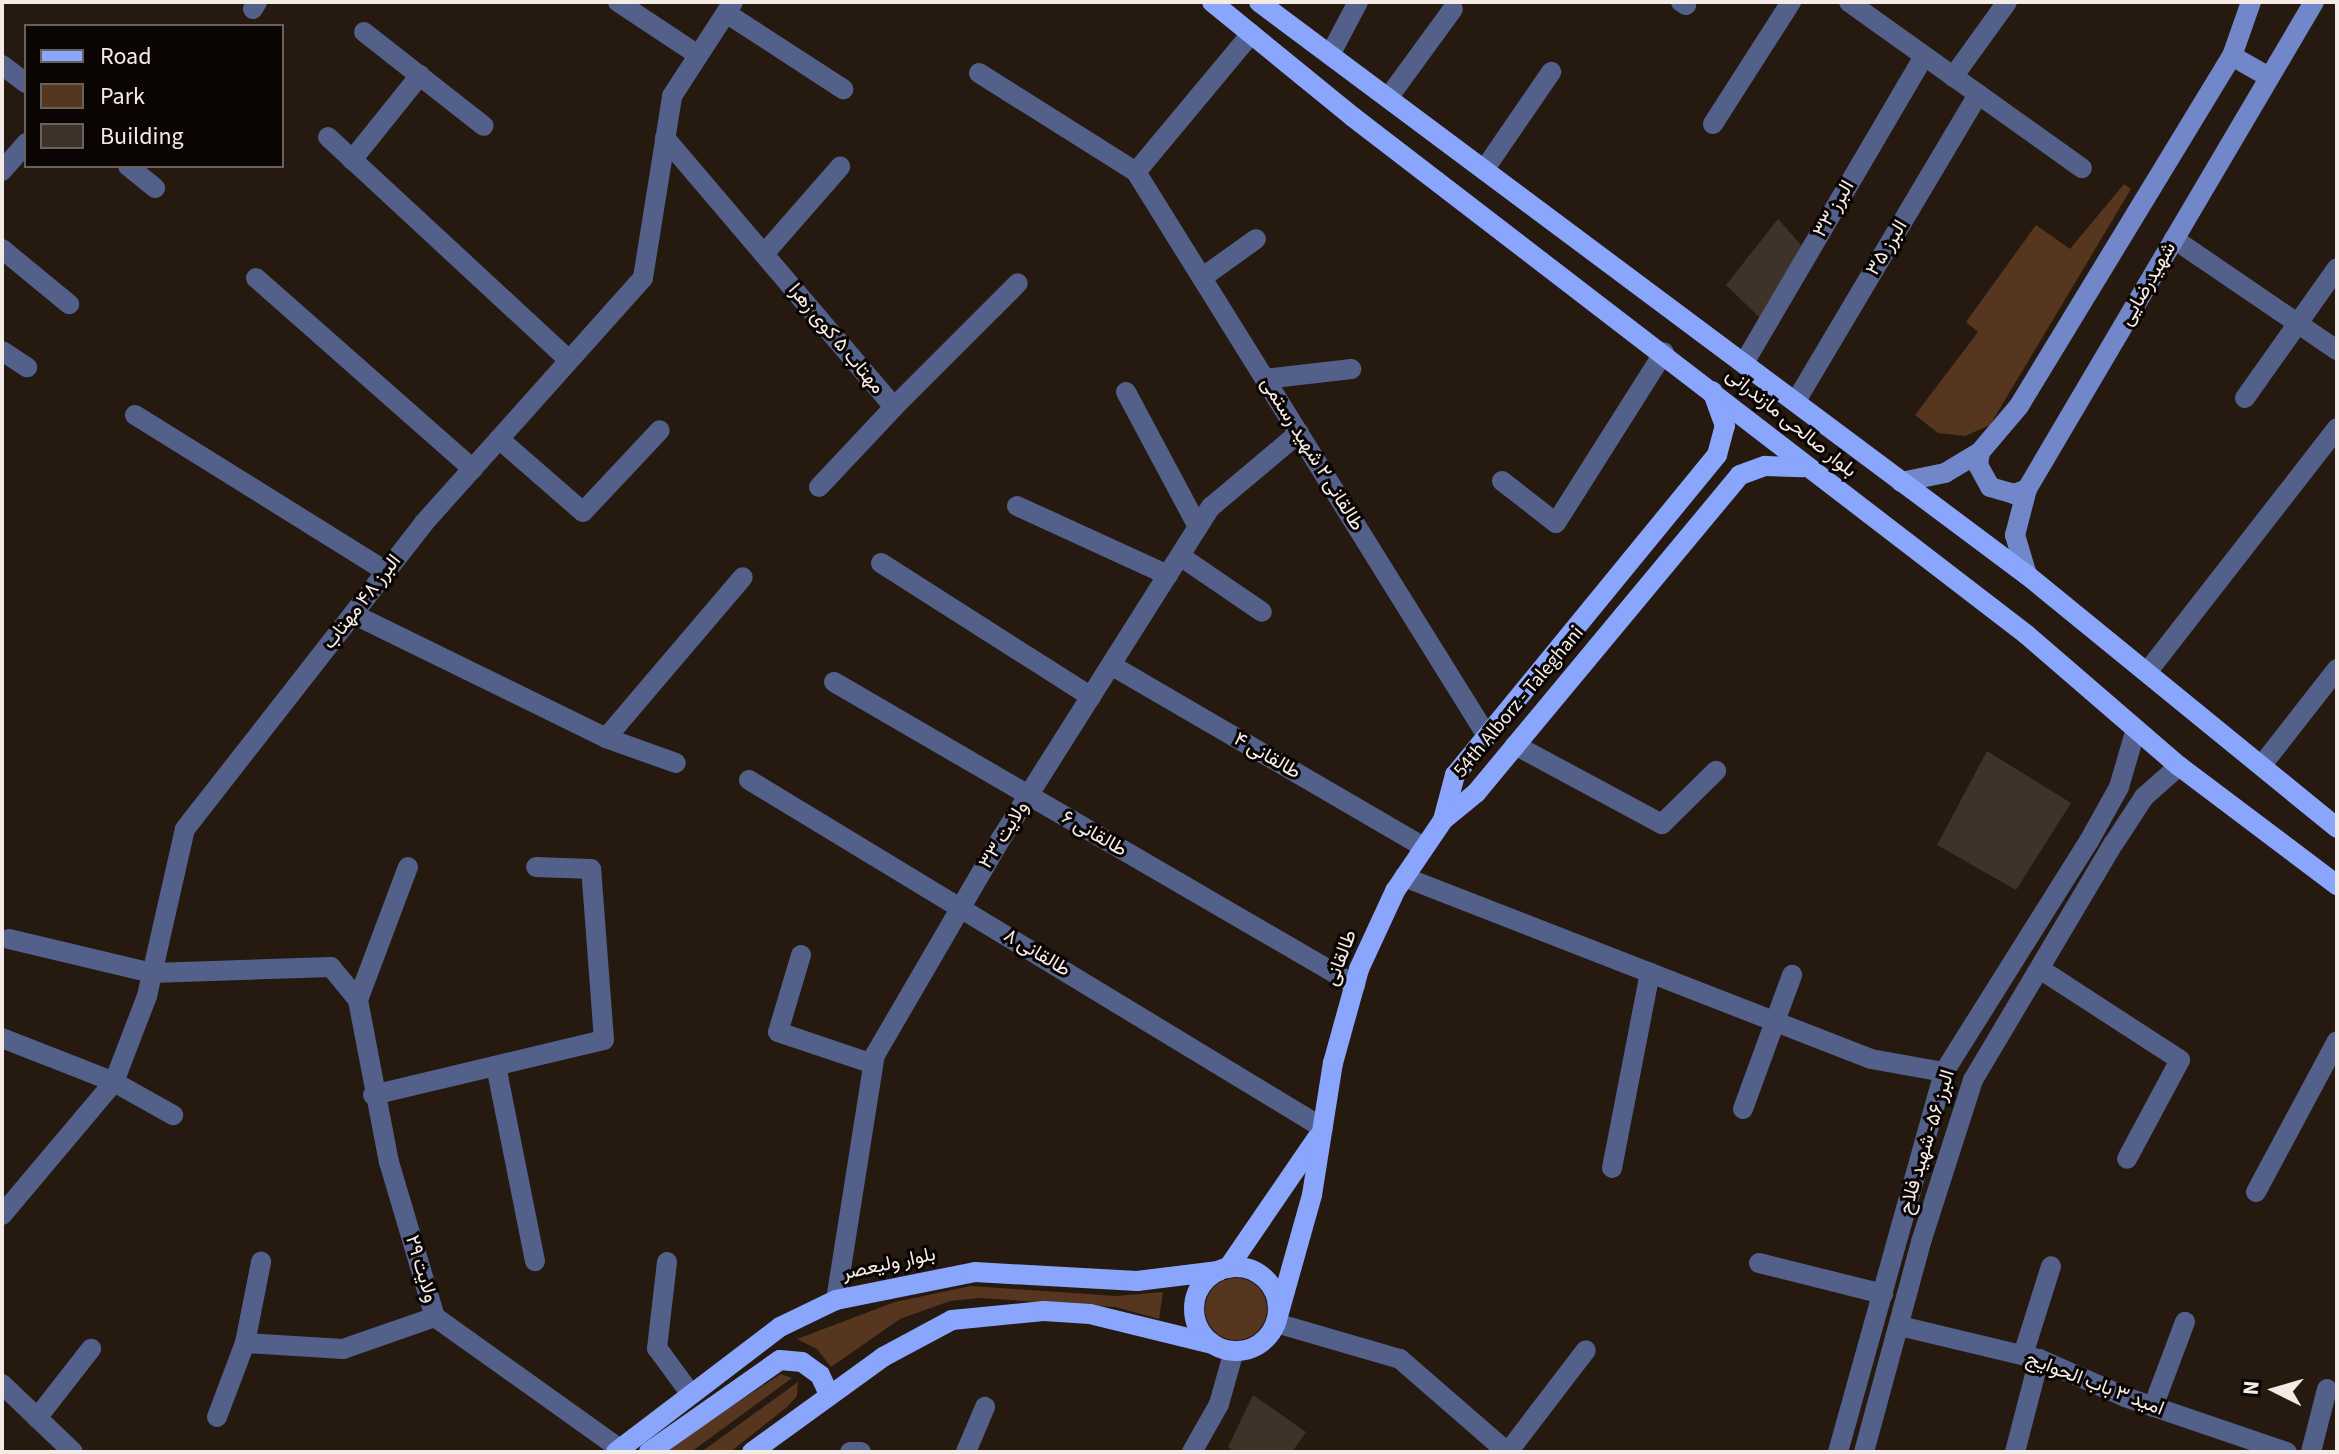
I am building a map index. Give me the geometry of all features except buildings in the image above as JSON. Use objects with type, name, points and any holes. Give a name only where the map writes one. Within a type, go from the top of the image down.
[{"type":"main road","name":"بلوار صالحی مازندرانی","points":[[1212,2],[1664,352],[1803,467],[2027,635],[2179,766],[2337,885]]},
{"type":"main road","name":"بلوار صالحی مازندرانی","points":[[1259,2],[2027,575],[2337,828]]},
{"type":"main road","points":[[1901,482],[1945,473],[1980,452],[2019,406],[2232,56],[2251,2]]},
{"type":"main road","name":"شهیدرضایی","points":[[2027,575],[2015,535],[2027,489],[2314,2]]},
{"type":"main road","points":[[2232,56],[2269,77]]},
{"type":"main road","name":"54th Alborz - Taleghani","points":[[1443,820],[1455,775],[1717,455],[1725,426],[1711,390]]},
{"type":"main road","points":[[1980,452],[1978,465],[1990,487],[2014,494],[2027,489]]},
{"type":"main road","points":[[1709,465],[1731,459],[1736,470],[1729,488]]},
{"type":"main road","name":"54th Alborz - Taleghani","points":[[1443,820],[1476,793],[1740,475],[1765,466],[1803,467]]},
{"type":"main road","name":"طالقانی","points":[[1276,1323],[1312,1195],[1333,1063],[1355,985],[1404,877],[1443,820]]},
{"type":"main road","name":"طالقانی","points":[[1223,1270],[1280,1198],[1323,1128]]},
{"type":"main road","points":[[752,1452],[829,1394],[913,1338],[952,1320],[1044,1311],[1090,1314],[1234,1351],[1260,1344],[1276,1323],[1277,1298],[1264,1277],[1223,1270],[1198,1292],[1194,1306],[1202,1334],[1212,1344]]},
{"type":"main road","name":"بلوار ولیعصر","points":[[618,1450],[780,1327],[836,1300],[975,1272],[1137,1281],[1223,1270]]},
{"type":"main road","points":[[649,1452],[780,1360],[812,1369],[829,1394]]},
{"type":"street","points":[[618,2],[698,55]]},
{"type":"street","points":[[1330,55],[1358,2]]},
{"type":"street","points":[[1713,124],[1791,2]]},
{"type":"street","points":[[1849,2],[2082,168]]},
{"type":"street","points":[[1953,77],[2007,2]]},
{"type":"street","points":[[730,7],[843,89]]},
{"type":"street","name":"البرز ۴۸ مهتاب","points":[[2,1215],[114,1082],[152,973],[185,829],[386,571],[643,278],[672,96],[730,7]]},
{"type":"street","points":[[1388,98],[1453,9]]},
{"type":"street","points":[[364,32],[484,126]]},
{"type":"street","points":[[979,73],[1136,172],[1251,34]]},
{"type":"street","name":"البرز ۳۳","points":[[1744,363],[1924,56]]},
{"type":"street","points":[[2,65],[24,82]]},
{"type":"street","points":[[1484,170],[1551,72]]},
{"type":"street","points":[[352,160],[420,75]]},
{"type":"street","name":"البرز ۳۵","points":[[1796,401],[1978,94]]},
{"type":"street","points":[[328,137],[569,360]]},
{"type":"street","name":"مهتاب ۵ کوی زهرا","points":[[665,138],[894,407],[1018,283]]},
{"type":"street","points":[[2,171],[24,145]]},
{"type":"street","points":[[764,254],[840,167]]},
{"type":"street","points":[[130,168],[155,188]]},
{"type":"street","name":"طالقانی ۲ شهید رستمی","points":[[1136,172],[1487,736]]},
{"type":"street","points":[[1203,277],[1256,239]]},
{"type":"street","points":[[2174,239],[2337,350]]},
{"type":"street","points":[[2,249],[69,304]]},
{"type":"street","points":[[2245,398],[2337,268]]},
{"type":"street","points":[[256,278],[473,469]]},
{"type":"street","points":[[2,351],[27,367]]},
{"type":"street","points":[[1502,481],[1556,523],[1664,352]]},
{"type":"street","points":[[1265,379],[1351,369]]},
{"type":"street","points":[[1126,392],[1198,527]]},
{"type":"street","points":[[819,487],[894,407]]},
{"type":"street","points":[[135,415],[386,571]]},
{"type":"street","points":[[2148,671],[2337,428]]},
{"type":"street","points":[[499,439],[583,512],[660,430]]},
{"type":"street","name":"ولایت ٣۳","points":[[836,1300],[873,1064],[961,907],[1028,796],[1211,507],[1299,433]]},
{"type":"street","points":[[1017,506],[1168,575]]},
{"type":"street","points":[[1180,556],[1262,612]]},
{"type":"street","points":[[881,563],[1091,697]]},
{"type":"street","points":[[606,738],[743,577]]},
{"type":"street","points":[[353,614],[606,738],[676,763]]},
{"type":"street","name":"طالقانی ۴","points":[[1111,665],[1424,847]]},
{"type":"street","points":[[2262,765],[2337,669]]},
{"type":"street","name":"طالقانی ۶","points":[[834,682],[1355,985]]},
{"type":"street","name":"البرز ۵۶- شهید فلاح","points":[[1838,1452],[1944,1072],[2089,841],[2119,787],[2136,729]]},
{"type":"street","points":[[1515,745],[1662,824],[1716,771]]},
{"type":"street","name":"البرز ۵۶- شهید فلاح","points":[[1864,1452],[1973,1080],[2144,797],[2179,766]]},
{"type":"street","name":"طالقانی ۸","points":[[749,780],[1323,1128]]},
{"type":"street","points":[[358,1000],[408,867]]},
{"type":"street","points":[[373,1095],[604,1040],[591,869],[536,867]]},
{"type":"street","points":[[1404,877],[1871,1059],[1944,1072]]},
{"type":"street","points":[[9,939],[152,973],[331,967],[358,1000]]},
{"type":"street","points":[[801,955],[778,1032],[873,1064]]},
{"type":"street","points":[[2040,969],[2180,1060],[2127,1159]]},
{"type":"street","points":[[1612,1168],[1650,973]]},
{"type":"street","points":[[1743,1109],[1772,1021],[1792,975]]},
{"type":"street","name":"ولایت ٢٩","points":[[358,1000],[373,1095],[435,1317],[618,1450]]},
{"type":"street","points":[[2,1038],[114,1082],[173,1115]]},
{"type":"street","points":[[2256,1192],[2337,1041]]},
{"type":"street","points":[[496,1066],[535,1261]]},
{"type":"street","points":[[217,1417],[245,1343],[261,1262]]},
{"type":"street","points":[[667,1262],[657,1348],[690,1393]]},
{"type":"street","points":[[1759,1263],[1883,1294]]},
{"type":"street","points":[[2015,1452],[2051,1266]]},
{"type":"street","points":[[245,1343],[343,1349],[435,1317]]},
{"type":"street","points":[[2153,1407],[2185,1322]]},
{"type":"street","points":[[1276,1323],[1400,1359],[1507,1452],[1586,1350]]},
{"type":"street","name":"امید ۳ باب الحوایج","points":[[1900,1326],[2031,1357],[2153,1407],[2287,1452]]},
{"type":"street","points":[[37,1418],[91,1349]]},
{"type":"street","points":[[1201,1449],[1219,1404],[1234,1351]]},
{"type":"street","points":[[2,1384],[69,1451]]},
{"type":"street","points":[[2311,1452],[2327,1389]]},
{"type":"street","points":[[966,1452],[985,1407]]},
{"type":"green space","points":[[2124,184],[2131,189],[1990,425],[1965,436],[1938,433],[1915,415],[1978,332],[1966,322],[2036,225],[2070,249]]},
{"type":"green space","points":[[1236,1278],[1248,1280],[1258,1287],[1265,1297],[1265,1321],[1258,1331],[1248,1338],[1236,1340],[1224,1338],[1214,1331],[1207,1321],[1205,1309],[1207,1297],[1214,1287],[1224,1280]]},
{"type":"green space","points":[[971,1286],[1116,1296],[1163,1292],[1159,1319],[1115,1307],[980,1298],[950,1301],[900,1319],[831,1367],[817,1349],[797,1339],[895,1302]]},
{"type":"green space","points":[[781,1374],[792,1378],[691,1452],[661,1452]]},
{"type":"green space","points":[[798,1382],[797,1396],[787,1407],[730,1452],[701,1452]]}]
